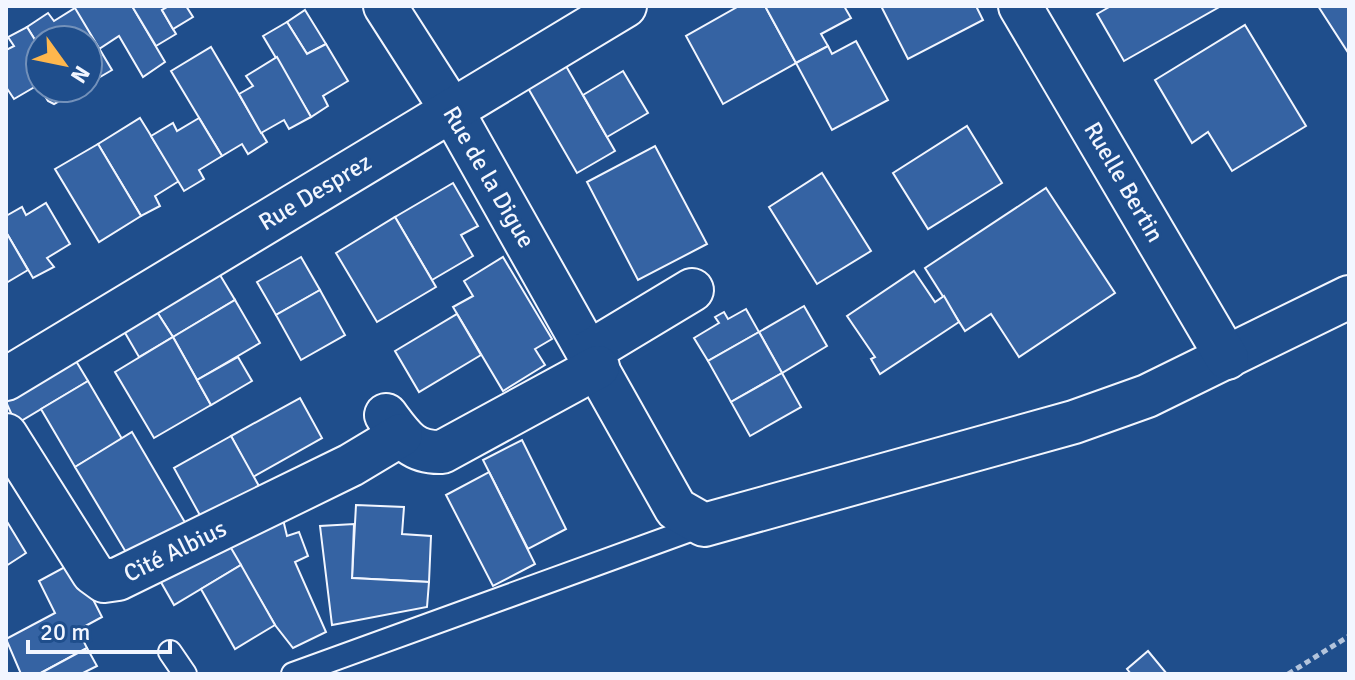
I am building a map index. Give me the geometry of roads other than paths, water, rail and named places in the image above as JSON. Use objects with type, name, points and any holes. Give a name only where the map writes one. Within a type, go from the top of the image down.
[{"type":"street","name":"Rue de la Digue","points":[[385,6],[451,109],[684,523]]},
{"type":"street","name":"Rue Desprez","points":[[6,379],[625,6]]},
{"type":"street","name":"Ruelle Bertin","points":[[1020,6],[1227,358]]},
{"type":"street","points":[[593,359],[692,290]]},
{"type":"street","points":[[684,523],[1074,422],[1147,396],[1349,297]]},
{"type":"street","name":"Cité Albius","points":[[6,435],[93,573],[104,581],[118,579],[351,465],[392,424],[409,446],[425,453],[442,452],[593,359]]},
{"type":"lane","points":[[293,674],[684,523]]},
{"type":"lane","points":[[170,652],[185,674]]}]
